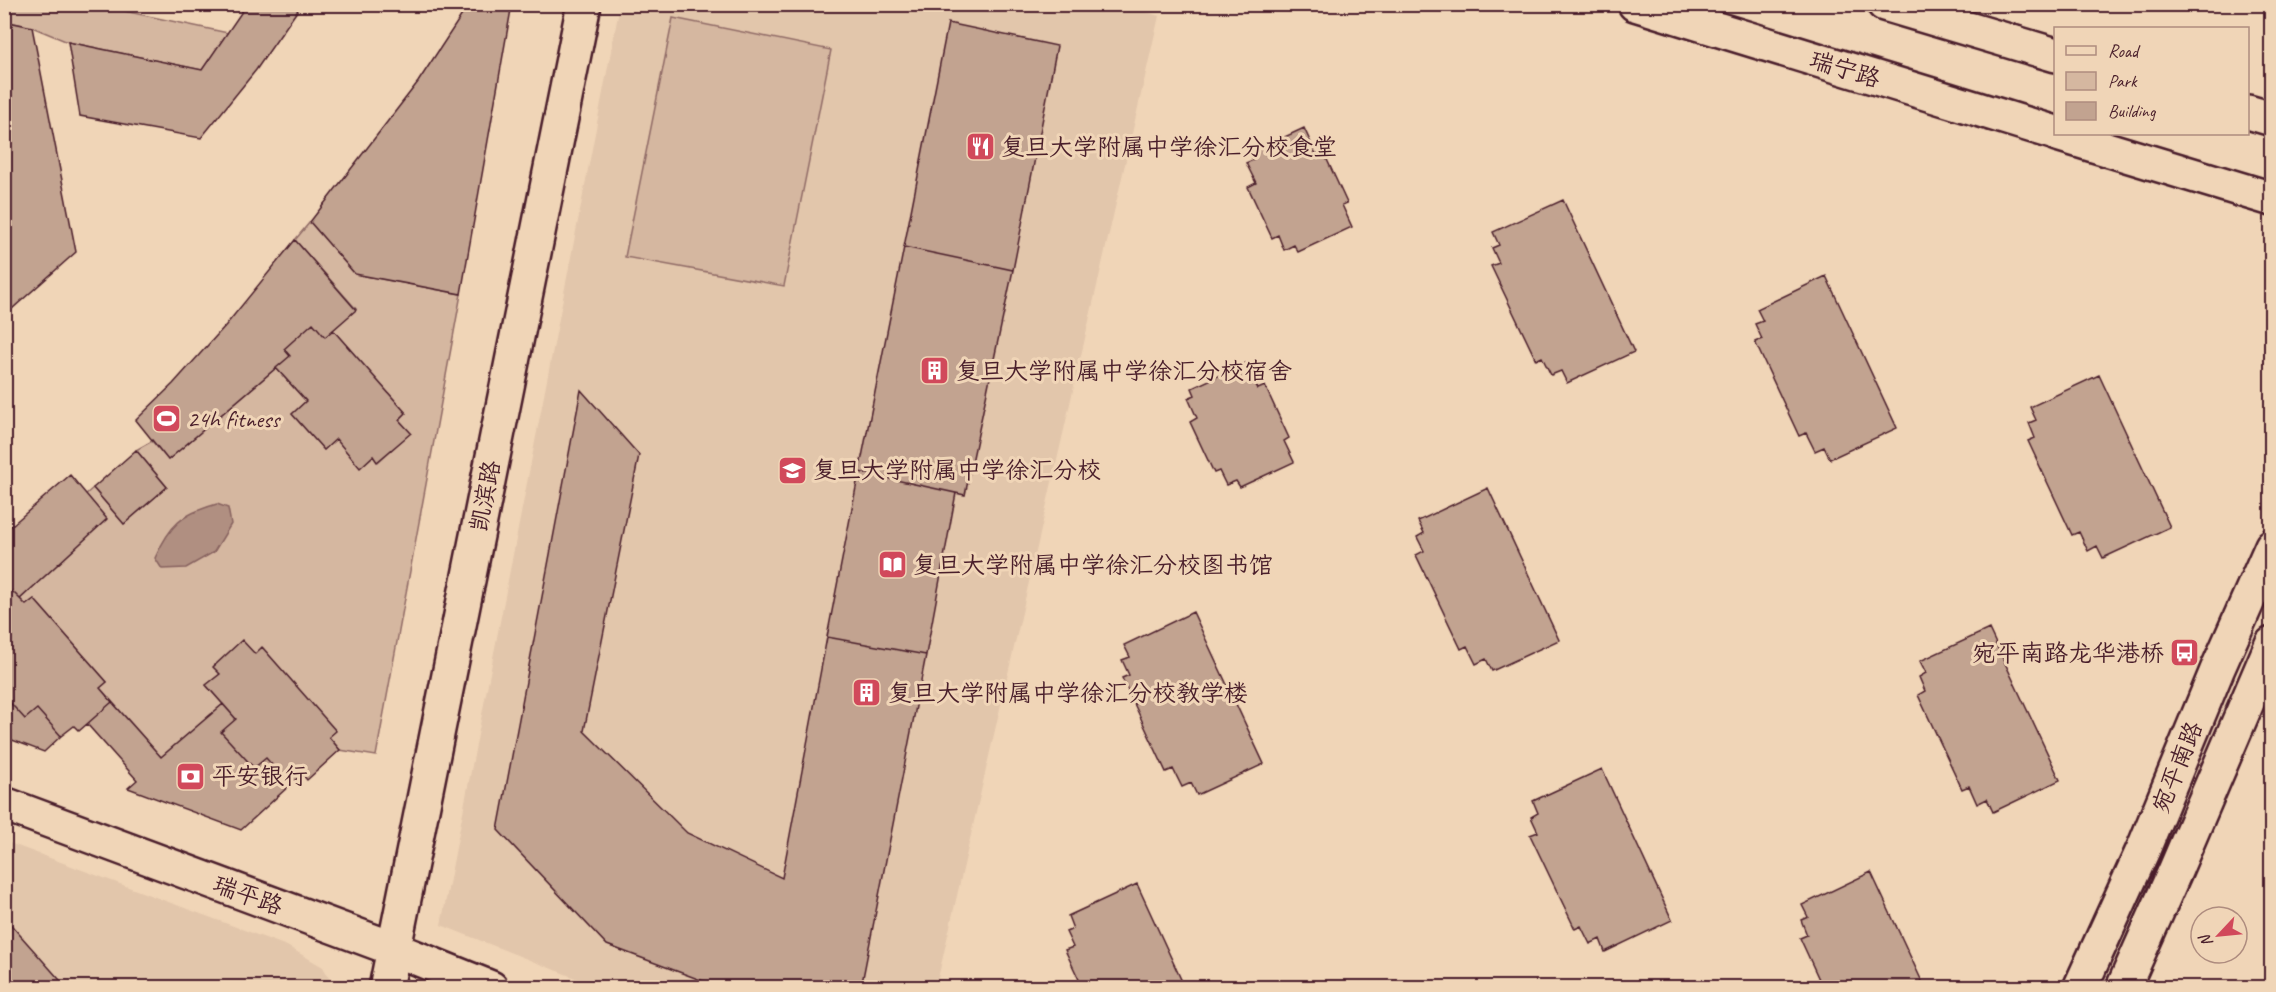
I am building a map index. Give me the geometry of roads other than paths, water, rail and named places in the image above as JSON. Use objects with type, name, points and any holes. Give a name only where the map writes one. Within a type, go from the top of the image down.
[{"type":"street","name":"凯滨路","points":[[386,987],[584,4]]},
{"type":"street","name":"瑞宁路","points":[[1635,4],[2054,132]]},
{"type":"street","points":[[1884,4],[2054,55]]},
{"type":"street","points":[[2249,113],[2271,119]]},
{"type":"street","name":"瑞宁路","points":[[2063,135],[2271,199]]},
{"type":"street","name":"宛平南路","points":[[2080,987],[2142,850],[2271,546]]},
{"type":"street","name":"宛平南路","points":[[2123,987],[2176,869],[2271,644]]},
{"type":"street","name":"瑞平路","points":[[4,804],[491,987]]},
{"type":"place","name":"复旦大学附属中学徐汇分校食堂","points":[[980,147]]},
{"type":"place","name":"复旦大学附属中学徐汇分校宿舍","points":[[935,371]]},
{"type":"place","name":"24h fitness","points":[[166,419]]},
{"type":"place","name":"复旦大学附属中学徐汇分校","points":[[792,470]]},
{"type":"place","name":"复旦大学附属中学徐汇分校图书馆","points":[[892,565]]},
{"type":"place","name":"宛平南路龙华港桥","points":[[2185,653]]},
{"type":"place","name":"复旦大学附属中学徐汇分校教学楼","points":[[867,693]]},
{"type":"place","name":"平安银行","points":[[191,776]]}]
